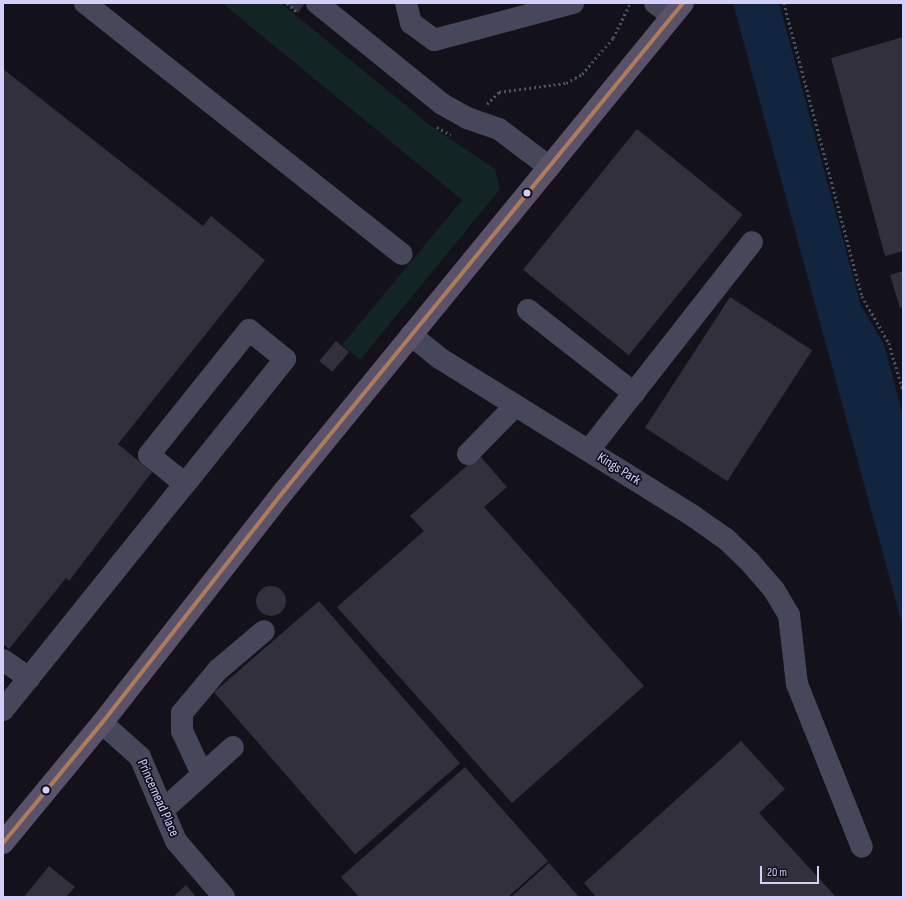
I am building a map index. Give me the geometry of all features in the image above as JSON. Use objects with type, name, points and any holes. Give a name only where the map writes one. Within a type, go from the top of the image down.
[{"type":"main road","points":[[3,843],[102,723],[284,491],[678,10]]},
{"type":"street","points":[[85,3],[402,254]]},
{"type":"street","points":[[317,3],[442,104],[477,122],[499,129],[549,167]]},
{"type":"street","points":[[406,3],[411,23],[434,40],[573,3]]},
{"type":"street","points":[[655,3],[678,10]]},
{"type":"street","points":[[589,450],[752,242]]},
{"type":"street","points":[[528,310],[634,393]]},
{"type":"street","points":[[3,710],[185,484],[285,359],[249,330],[149,455],[185,484]]},
{"type":"street","name":"Kings Park","points":[[412,335],[441,359],[515,406],[589,450],[725,538],[774,590],[789,615],[793,636],[797,684],[862,847]]},
{"type":"street","points":[[468,454],[515,406]]},
{"type":"street","points":[[202,774],[182,731],[182,713],[218,670],[264,631]]},
{"type":"street","points":[[3,660],[29,678]]},
{"type":"street","name":"Princemead Place","points":[[102,723],[140,757],[176,841],[224,897]]},
{"type":"street","points":[[163,810],[233,747]]},
{"type":"path","points":[[477,122],[487,104],[499,92],[566,83],[582,74],[613,38],[630,3]]},
{"type":"path","points":[[784,3],[862,296],[889,343],[903,390]]},
{"type":"shaded area","points":[[222,3],[281,3],[431,126],[495,169],[500,189],[360,360],[342,345],[462,200]]},
{"type":"water","points":[[733,3],[779,3],[861,306],[884,344],[903,416],[903,627]]},
{"type":"building","points":[[286,3],[305,3],[298,13]]},
{"type":"building","points":[[903,37],[903,251],[885,256],[831,58]]},
{"type":"building","points":[[3,69],[203,226],[211,216],[265,260],[118,444],[152,472],[69,581],[66,578],[9,649],[3,644]]},
{"type":"building","points":[[637,129],[743,215],[629,355],[523,270]]},
{"type":"building","points":[[903,271],[903,307],[900,308],[890,275]]},
{"type":"building","points":[[730,297],[812,350],[727,481],[645,428]]},
{"type":"building","points":[[336,341],[349,352],[332,372],[319,361]]},
{"type":"building","points":[[479,455],[507,487],[484,507],[644,686],[512,803],[337,607],[424,531],[410,516]]},
{"type":"building","points":[[271,586],[277,587],[285,595],[285,607],[277,615],[271,616],[265,615],[257,607],[256,601],[257,595],[265,587]]},
{"type":"building","points":[[319,601],[460,763],[355,854],[214,692]]},
{"type":"building","points":[[741,741],[785,789],[759,813],[836,897],[596,897],[584,883]]},
{"type":"building","points":[[465,767],[548,861],[508,897],[359,897],[341,877]]},
{"type":"building","points":[[549,863],[579,897],[511,897]]},
{"type":"building","points":[[49,866],[75,887],[66,897],[24,897]]},
{"type":"building","points":[[186,885],[196,897],[173,897]]},
{"type":"transit line","points":[[3,843],[102,723],[284,491],[683,3]]}]
